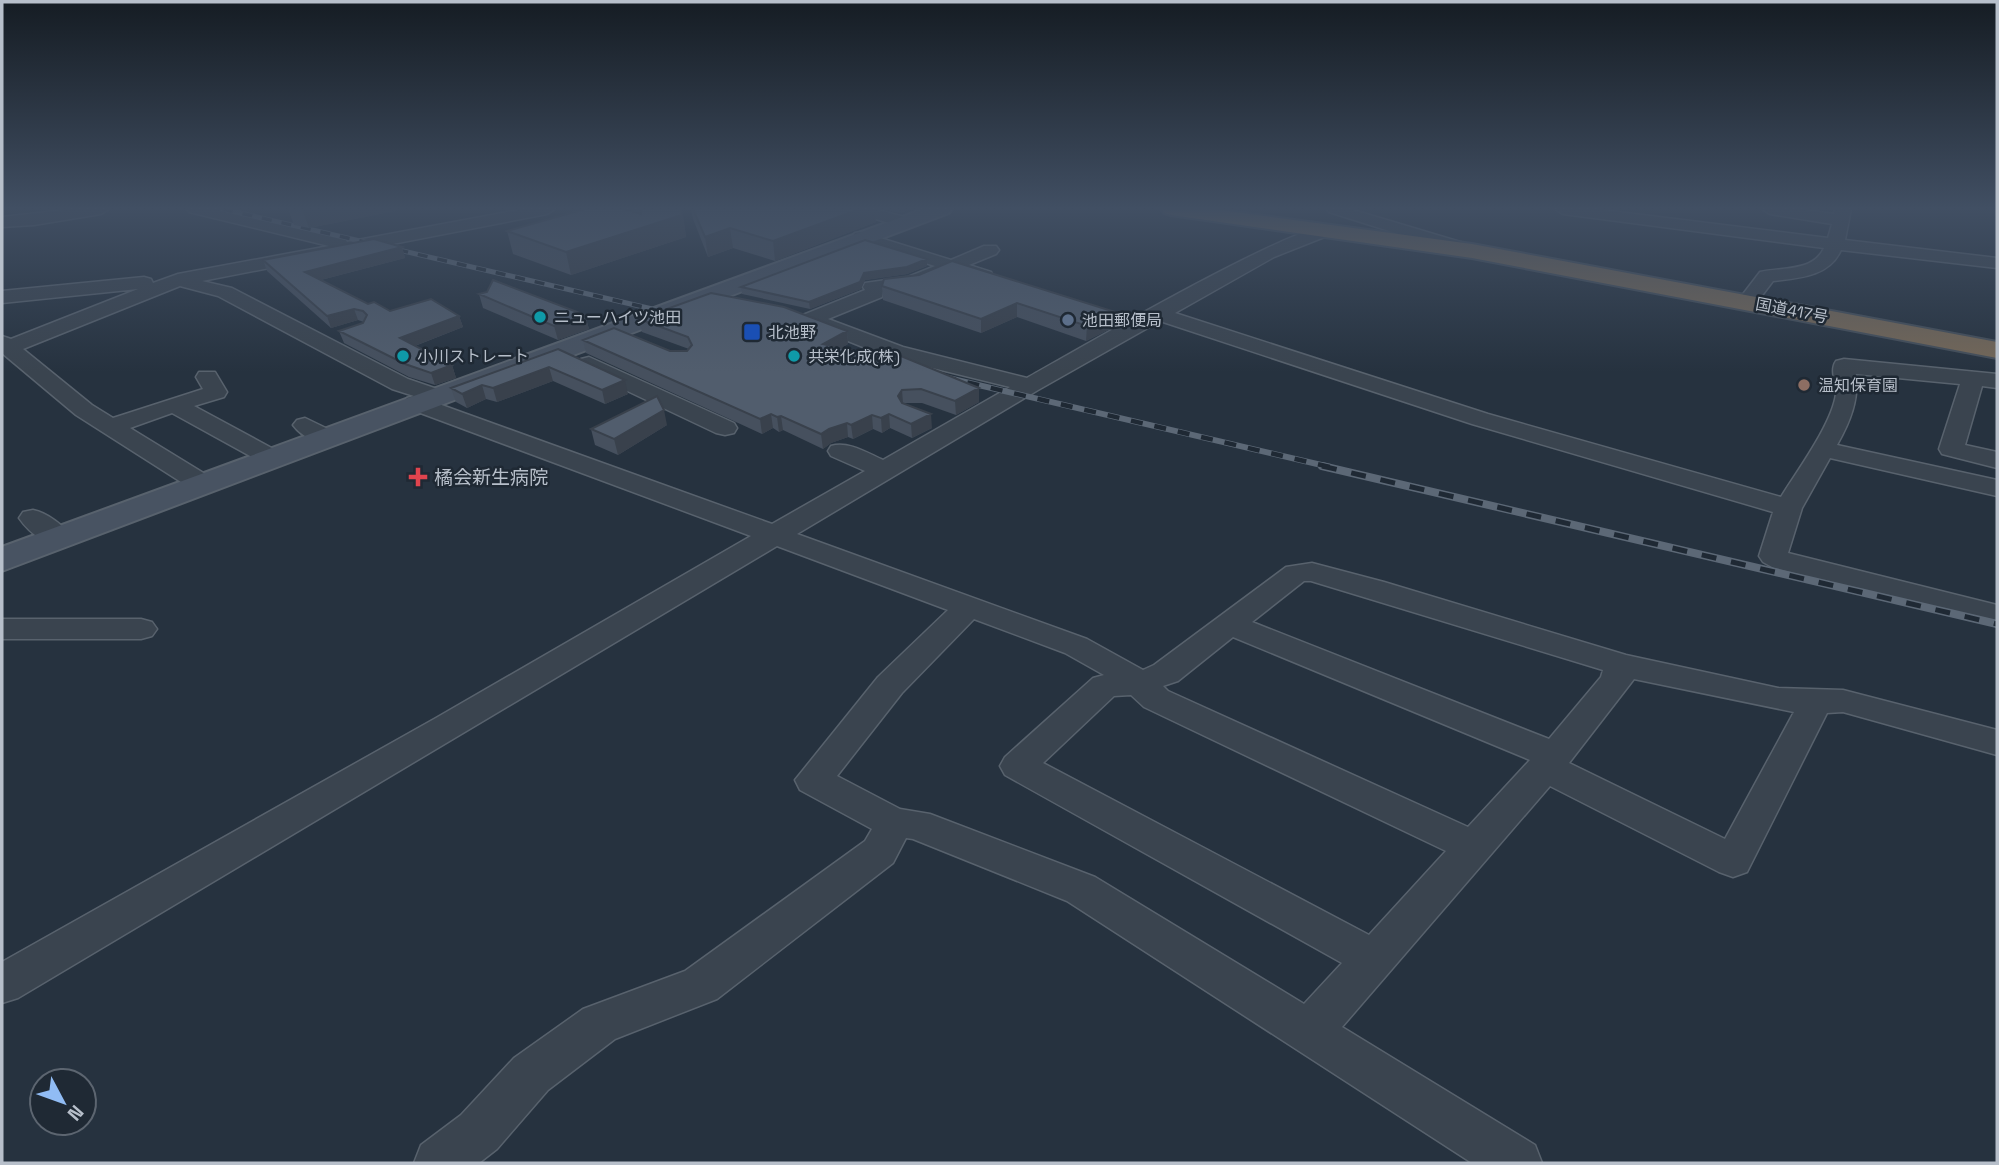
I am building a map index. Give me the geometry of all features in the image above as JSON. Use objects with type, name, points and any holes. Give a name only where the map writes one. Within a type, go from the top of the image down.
[{"type":"highway","name":"国道417号","points":[[1539,263],[1997,350]]},
{"type":"street","points":[[2,297],[178,281],[265,263]]},
{"type":"street","points":[[2,560],[46,528],[201,483],[270,457],[315,431],[425,400],[791,263]]},
{"type":"street","points":[[946,263],[1004,283]]},
{"type":"street","points":[[955,263],[912,282],[873,290],[801,316],[896,352],[1030,385]]},
{"type":"street","points":[[2,984],[460,720],[884,470],[947,423],[1030,385],[1249,263]]},
{"type":"street","points":[[1747,302],[1767,276],[1820,268],[1825,263]]},
{"type":"street","points":[[5,349],[178,281],[225,292],[321,341],[425,400],[968,608],[1076,646],[1140,683],[1156,699],[1473,846]]},
{"type":"street","points":[[708,295],[743,302]]},
{"type":"street","points":[[1111,317],[1148,320],[1788,508]]},
{"type":"street","points":[[613,330],[647,344]]},
{"type":"street","points":[[321,341],[346,333]]},
{"type":"street","points":[[5,349],[84,410],[201,483]]},
{"type":"street","points":[[560,350],[725,428]]},
{"type":"street","points":[[1997,381],[1844,366],[1847,394],[1823,449],[1788,508],[1773,556],[1784,562],[1997,614]]},
{"type":"street","points":[[110,427],[216,392],[208,377]]},
{"type":"street","points":[[1973,379],[1951,449],[1997,460]]},
{"type":"street","points":[[174,404],[270,457]]},
{"type":"street","points":[[1823,449],[1997,488]]},
{"type":"street","points":[[840,451],[884,470]]},
{"type":"street","points":[[1374,959],[1018,766],[1105,687],[1140,683],[1166,673],[1296,573],[1312,572],[1621,664],[1778,699],[1843,701],[1997,743]]},
{"type":"street","points":[[968,608],[890,685],[813,780],[894,823],[916,824],[1081,889],[1517,1163]]},
{"type":"street","points":[[1230,624],[1550,761],[1733,861],[1816,702]]},
{"type":"street","points":[[2,629],[141,629]]},
{"type":"street","points":[[1310,1031],[1550,761],[1617,680],[1621,664]]},
{"type":"street","points":[[439,1163],[478,1132],[531,1074],[599,1024],[701,985],[879,852],[894,823]]},
{"type":"building","points":[[267,263],[338,263],[305,272],[368,304],[374,302],[390,311],[431,299],[459,316],[400,338],[452,365],[431,373],[405,364],[339,331],[363,323],[367,315],[363,311],[354,309],[327,316]]},
{"type":"building","points":[[803,263],[916,263],[864,273],[860,282],[809,302],[741,287]]},
{"type":"building","points":[[946,263],[960,263],[1115,312],[1087,326],[1017,303],[981,319],[882,286],[884,279],[919,275]]},
{"type":"building","points":[[493,280],[585,315],[554,326],[479,294],[487,292]]},
{"type":"building","points":[[711,293],[784,307],[847,331],[823,344],[887,358],[896,354],[979,388],[955,401],[921,389],[902,390],[898,396],[902,403],[931,414],[911,424],[889,414],[881,418],[872,415],[821,434],[781,416],[771,414],[760,419],[583,340],[614,328],[670,351],[687,351],[692,345],[688,337],[639,319]]},
{"type":"building","points":[[558,349],[625,380],[602,390],[549,367],[493,388],[482,385],[462,394],[451,388]]},
{"type":"building","points":[[657,396],[664,410],[614,439],[591,429]]},
{"type":"railway","points":[[456,263],[678,315]]},
{"type":"railway","points":[[944,377],[1330,467]]},
{"type":"railway","points":[[1322,466],[1997,624]]},
{"type":"place","name":"ニューハイツ池田","points":[[540,317]]},
{"type":"place","name":"池田郵便局","points":[[1068,320]]},
{"type":"place","name":"北池野","points":[[752,332]]},
{"type":"place","name":"小川ストレート","points":[[403,356]]},
{"type":"place","name":"共栄化成(株)","points":[[794,356]]},
{"type":"place","name":"温知保育園","points":[[1804,385]]},
{"type":"place","name":"橘会新生病院","points":[[418,477]]}]
